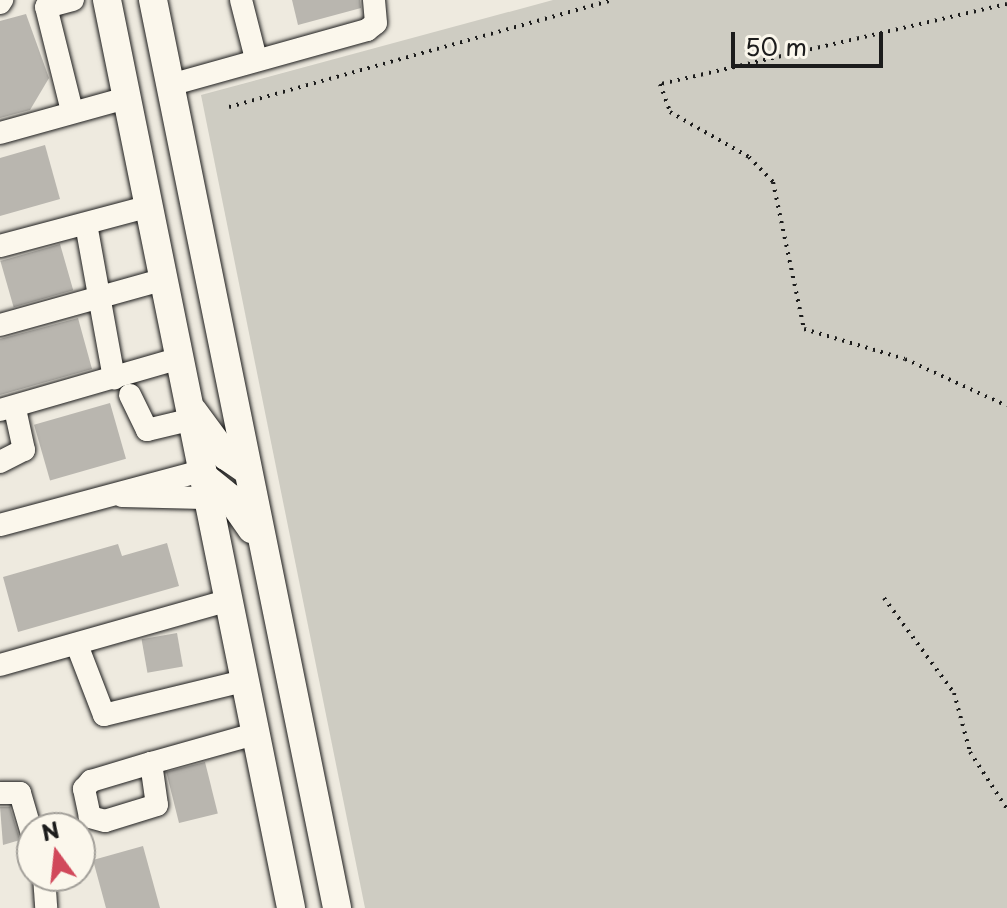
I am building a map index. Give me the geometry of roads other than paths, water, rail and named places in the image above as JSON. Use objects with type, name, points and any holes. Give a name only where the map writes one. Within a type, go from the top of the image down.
[{"type":"main road","points":[[107,0],[201,485],[291,908]]},
{"type":"main road","points":[[153,0],[244,468],[337,908]]},
{"type":"main road","points":[[186,408],[213,442],[244,468]]},
{"type":"main road","points":[[201,485],[230,498],[259,540]]},
{"type":"street","points":[[72,111],[46,7],[73,0]]},
{"type":"street","points":[[241,0],[256,59]]},
{"type":"street","points":[[170,85],[367,30],[376,23],[374,0]]},
{"type":"street","points":[[0,133],[126,98]]},
{"type":"street","points":[[0,246],[147,207]]},
{"type":"street","points":[[86,224],[99,297],[122,386],[147,430],[186,408]]},
{"type":"street","points":[[0,325],[161,280]]},
{"type":"street","points":[[0,462],[24,450],[8,409],[122,386],[177,359]]},
{"type":"street","points":[[0,525],[113,495],[201,485]]},
{"type":"street","points":[[0,665],[226,601]]},
{"type":"street","points":[[77,645],[104,715],[243,681]]},
{"type":"street","points":[[151,763],[254,734]]},
{"type":"street","points":[[0,793],[20,793],[26,812]]}]
